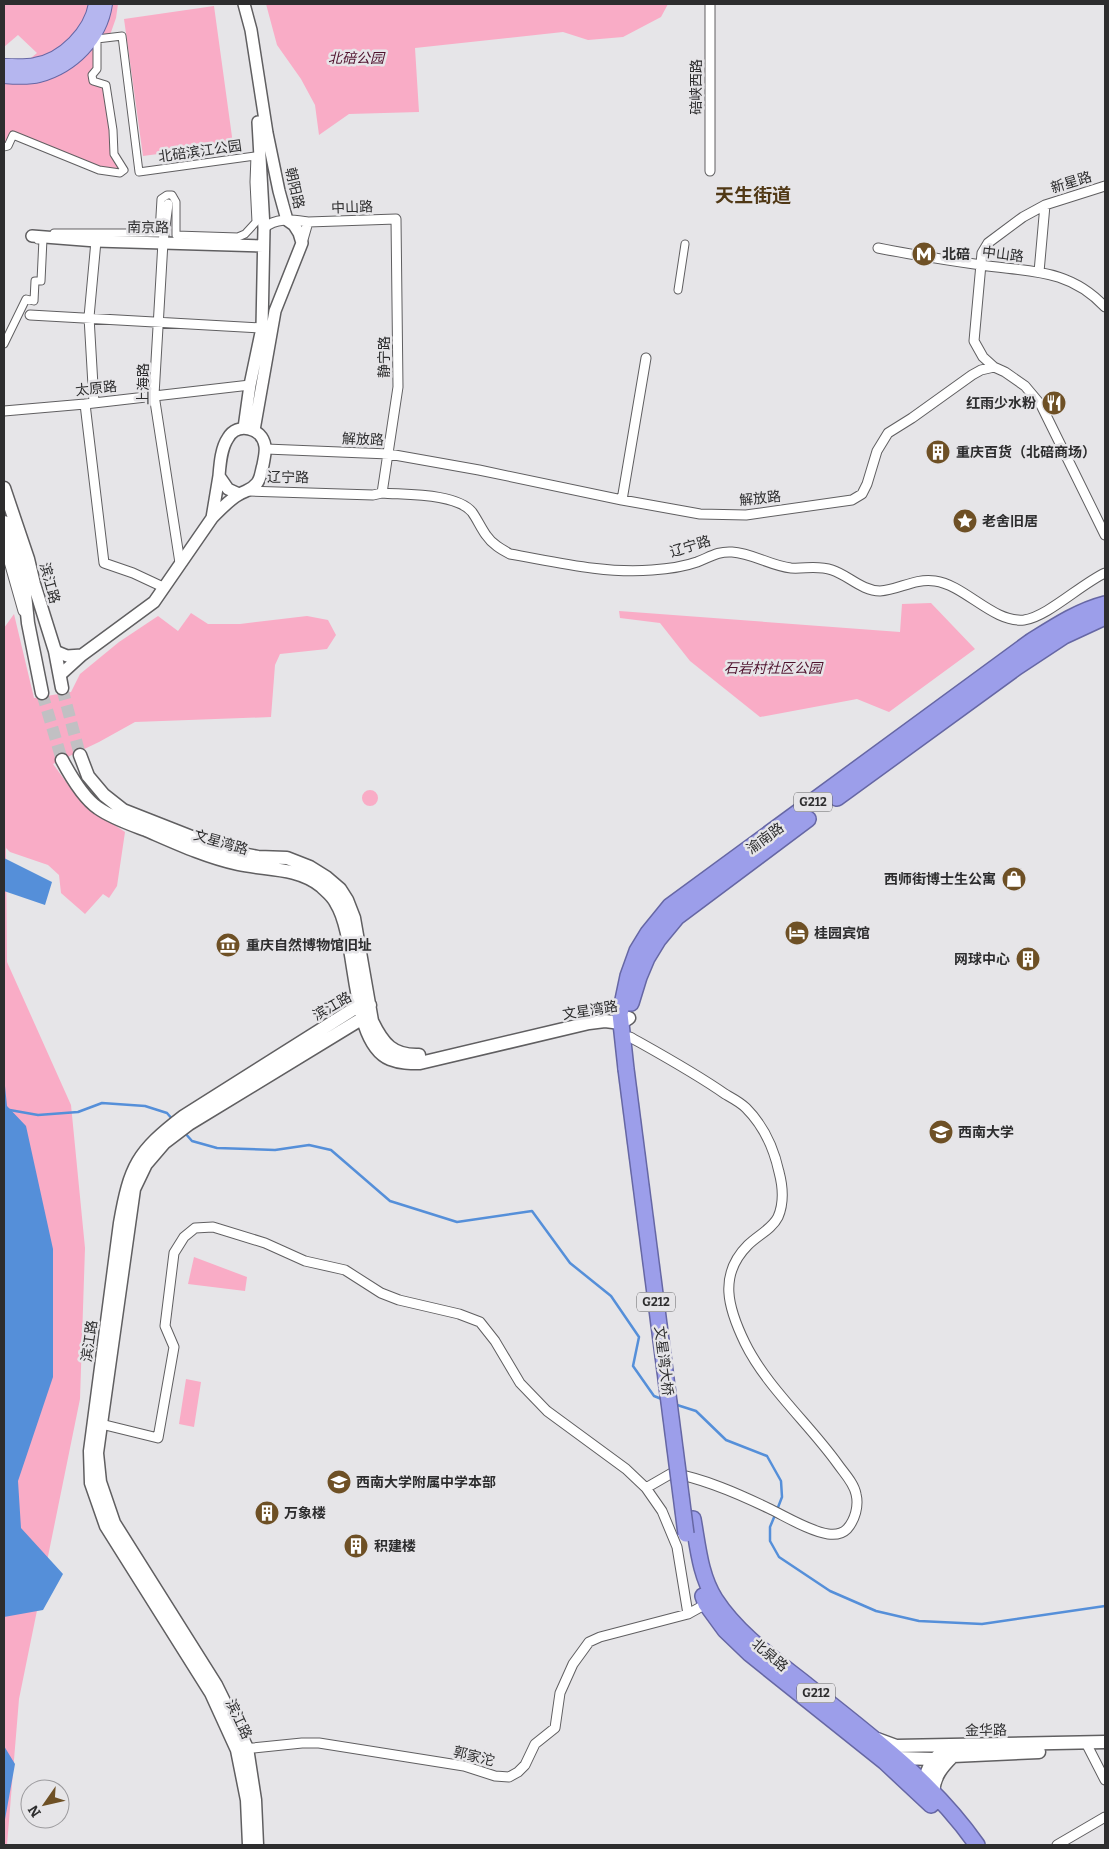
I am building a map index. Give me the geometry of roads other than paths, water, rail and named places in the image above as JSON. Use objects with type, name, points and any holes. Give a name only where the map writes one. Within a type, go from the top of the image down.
[{"type":"highway","name":"渝南路","points":[[630,1069],[622,998],[637,951],[648,932],[670,906],[1030,642],[1062,622],[1105,604]]},
{"type":"highway","name":"渝南路","points":[[630,1069],[630,1037],[623,1018],[647,958],[658,940],[677,917],[832,801],[1017,667],[1064,636],[1105,617]]},
{"type":"highway","name":"文星湾大桥","points":[[630,1069],[693,1519]]},
{"type":"highway","name":"文星湾大桥","points":[[630,1069],[686,1534]]},
{"type":"highway","name":"北泉路","points":[[693,1519],[703,1574],[715,1598],[734,1624],[756,1645],[869,1736],[891,1760]]},
{"type":"highway","name":"北泉路","points":[[686,1534],[695,1578],[706,1604],[725,1630],[750,1654],[891,1760],[928,1792],[976,1845]]},
{"type":"highway","name":"北泉路","points":[[928,1792],[967,1845]]},
{"type":"main road","points":[[4,66],[36,65],[52,60],[68,49],[85,30],[96,4]]},
{"type":"main road","points":[[4,76],[19,78],[38,76],[56,69],[74,58],[94,36],[104,13],[105,4]]},
{"type":"main road","name":"滨江路","points":[[4,488],[28,559],[61,682]]},
{"type":"main road","name":"滨江路","points":[[4,522],[26,594],[28,623],[42,693]]},
{"type":"main road","name":"文星湾路","points":[[80,755],[88,776],[104,795],[123,810],[207,843],[258,857],[287,858],[310,867],[340,889],[347,900],[354,918],[365,1009]]},
{"type":"main road","name":"文星湾路","points":[[62,760],[72,779],[96,807],[118,819],[205,855],[237,864],[289,871],[308,877],[320,886],[336,902],[341,912],[365,1009],[379,1036],[390,1048],[400,1053],[418,1055],[595,1015],[623,1018]]},
{"type":"main road","name":"滨江路","points":[[249,1845],[242,1749],[211,1693],[106,1526],[91,1483],[90,1451],[120,1223],[130,1187],[164,1143],[248,1082],[365,1009]]},
{"type":"main road","name":"滨江路","points":[[130,1187],[97,1453],[100,1482],[114,1523],[216,1685],[242,1749],[255,1800],[257,1845]]},
{"type":"main road","name":"金华路","points":[[869,1736],[896,1746],[952,1751],[1088,1747],[1105,1750]]},
{"type":"main road","name":"金华路","points":[[1088,1747],[1105,1742]]},
{"type":"main road","points":[[891,1760],[934,1759],[952,1751]]},
{"type":"main road","name":"金华路","points":[[928,1792],[952,1751]]},
{"type":"main road","points":[[928,1792],[927,1770],[934,1759]]},
{"type":"street","points":[[234,4],[239,11],[245,32],[260,135],[264,228],[262,328],[250,385],[249,429]]},
{"type":"street","name":"朝阳路","points":[[244,4],[251,30],[267,133],[281,197],[287,220],[294,225],[302,243]]},
{"type":"street","name":"碚峡西路","points":[[710,4],[710,170]]},
{"type":"street","name":"北碚滨江公园","points":[[4,147],[8,146],[13,135],[99,170],[120,173],[124,170],[114,154],[113,130],[106,85],[93,81],[92,75],[97,70],[97,39],[122,36],[139,172],[255,156],[256,222],[245,234],[238,237],[176,235],[176,202],[172,194],[161,199],[159,233],[34,232],[32,236]]},
{"type":"street","name":"新星路","points":[[994,367],[983,357],[974,341],[982,253],[988,243],[1045,205],[1105,186]]},
{"type":"street","points":[[262,197],[271,205],[276,203],[281,197]]},
{"type":"street","name":"上海路","points":[[168,204],[163,242],[154,396],[180,563]]},
{"type":"street","points":[[1039,272],[1045,205]]},
{"type":"street","name":"中山路","points":[[287,220],[308,222],[396,219]]},
{"type":"street","name":"静宁路","points":[[382,493],[398,387],[396,219]]},
{"type":"street","points":[[264,228],[278,220],[287,220]]},
{"type":"street","points":[[249,429],[275,311],[302,243],[308,222]]},
{"type":"street","points":[[4,344],[26,299],[34,301],[35,281],[41,281],[43,239],[30,240],[32,236]]},
{"type":"street","name":"南京路","points":[[32,236],[96,241],[263,246]]},
{"type":"street","points":[[96,241],[89,317],[90,403],[104,563],[133,573],[164,588]]},
{"type":"street","points":[[678,290],[685,244]]},
{"type":"street","name":"中山路","points":[[883,248],[981,265],[1054,275],[1081,287],[1095,296],[1105,307]]},
{"type":"street","points":[[30,315],[262,328]]},
{"type":"street","points":[[622,500],[646,358]]},
{"type":"street","points":[[994,367],[1025,386],[1042,405],[1105,535]]},
{"type":"street","name":"解放路","points":[[266,449],[389,454],[700,514],[746,515],[852,500],[862,494],[877,451],[888,433],[912,418],[972,374],[994,367]]},
{"type":"street","name":"太原路","points":[[4,411],[250,385]]},
{"type":"street","points":[[61,682],[82,655],[154,602],[212,518],[259,480],[266,449],[263,440],[249,429],[235,431],[228,437],[224,446],[212,518]]},
{"type":"street","points":[[219,476],[228,489],[244,492]]},
{"type":"street","name":"辽宁路","points":[[244,492],[373,495],[382,493],[446,499],[460,502],[471,511],[487,537],[496,547],[510,554],[617,571],[679,567],[713,554],[735,552],[791,568],[820,566],[833,570],[864,587],[880,591],[918,580],[936,581],[954,587],[997,613],[1012,619],[1024,620],[1039,615],[1094,578],[1105,574]]},
{"type":"street","points":[[4,544],[20,605],[28,623]]},
{"type":"street","points":[[54,651],[67,656],[82,655]]},
{"type":"street","points":[[630,1037],[714,1086],[745,1107],[763,1131],[775,1155],[783,1193],[778,1216],[772,1225],[748,1245],[734,1263],[730,1273],[728,1288],[730,1304],[738,1328],[758,1364],[851,1482],[857,1495],[856,1512],[847,1528],[840,1534],[828,1534],[696,1478],[672,1473],[646,1488]]},
{"type":"street","points":[[101,1424],[158,1438],[174,1347],[165,1326],[174,1253],[184,1237],[195,1228],[212,1227],[265,1243],[305,1260],[345,1270],[380,1293],[399,1300],[459,1314],[480,1322],[495,1341],[520,1383],[547,1411],[626,1469],[646,1488],[662,1511],[677,1547],[688,1614]]},
{"type":"street","name":"郭家沱","points":[[242,1749],[320,1743],[464,1766],[495,1776],[509,1777],[525,1765],[535,1744],[555,1728],[560,1693],[573,1664],[588,1642],[600,1637],[688,1614],[706,1604]]},
{"type":"street","points":[[1088,1747],[1105,1780]]},
{"type":"street","points":[[1057,1845],[1105,1817]]},
{"type":"water","points":[[4,858],[52,882],[45,905],[4,891]]},
{"type":"water","points":[[4,1076],[7,1106],[26,1126],[53,1249],[53,1377],[18,1481],[21,1528],[63,1574],[43,1610],[4,1617]]},
{"type":"water","points":[[4,1746],[15,1764],[4,1825]]},
{"type":"waterway","points":[[4,1109],[38,1115],[78,1112],[102,1103],[145,1106],[167,1113],[173,1120]]},
{"type":"waterway","points":[[185,1133],[192,1141],[217,1148],[275,1150],[309,1145],[331,1150],[390,1201],[457,1222],[532,1211],[570,1263],[611,1296],[639,1337],[633,1366],[654,1396],[664,1400]]},
{"type":"waterway","points":[[674,1404],[696,1411],[726,1440],[767,1456],[781,1481],[782,1497],[777,1510]]},
{"type":"waterway","points":[[775,1515],[770,1527],[770,1541],[779,1557],[830,1591],[876,1611],[919,1621],[982,1624],[1105,1606]]},
{"type":"tunnel","points":[[62,688],[80,755]]},
{"type":"tunnel","points":[[42,693],[62,760]]},
{"type":"place","name":"北碚","points":[[924,254]]},
{"type":"place","name":"红雨少水粉","points":[[1054,403]]},
{"type":"place","name":"重庆百货（北碚商场）","points":[[938,452]]},
{"type":"place","name":"老舍旧居","points":[[965,521]]},
{"type":"place","name":"西师街博士生公寓","points":[[1014,879]]},
{"type":"place","name":"桂园宾馆","points":[[797,933]]},
{"type":"place","name":"重庆自然博物馆旧址","points":[[228,945]]},
{"type":"place","name":"网球中心","points":[[1028,959]]},
{"type":"place","name":"西南大学","points":[[941,1132]]},
{"type":"place","name":"西南大学附属中学本部","points":[[339,1482]]},
{"type":"place","name":"万象楼","points":[[267,1513]]},
{"type":"place","name":"积建楼","points":[[356,1546]]},
{"type":"district","name":"天生街道","points":[[753,195]]},
{"type":"park label","name":"北碚公园","points":[[356,58]]},
{"type":"park label","name":"石岩村社区公园","points":[[773,668]]}]
